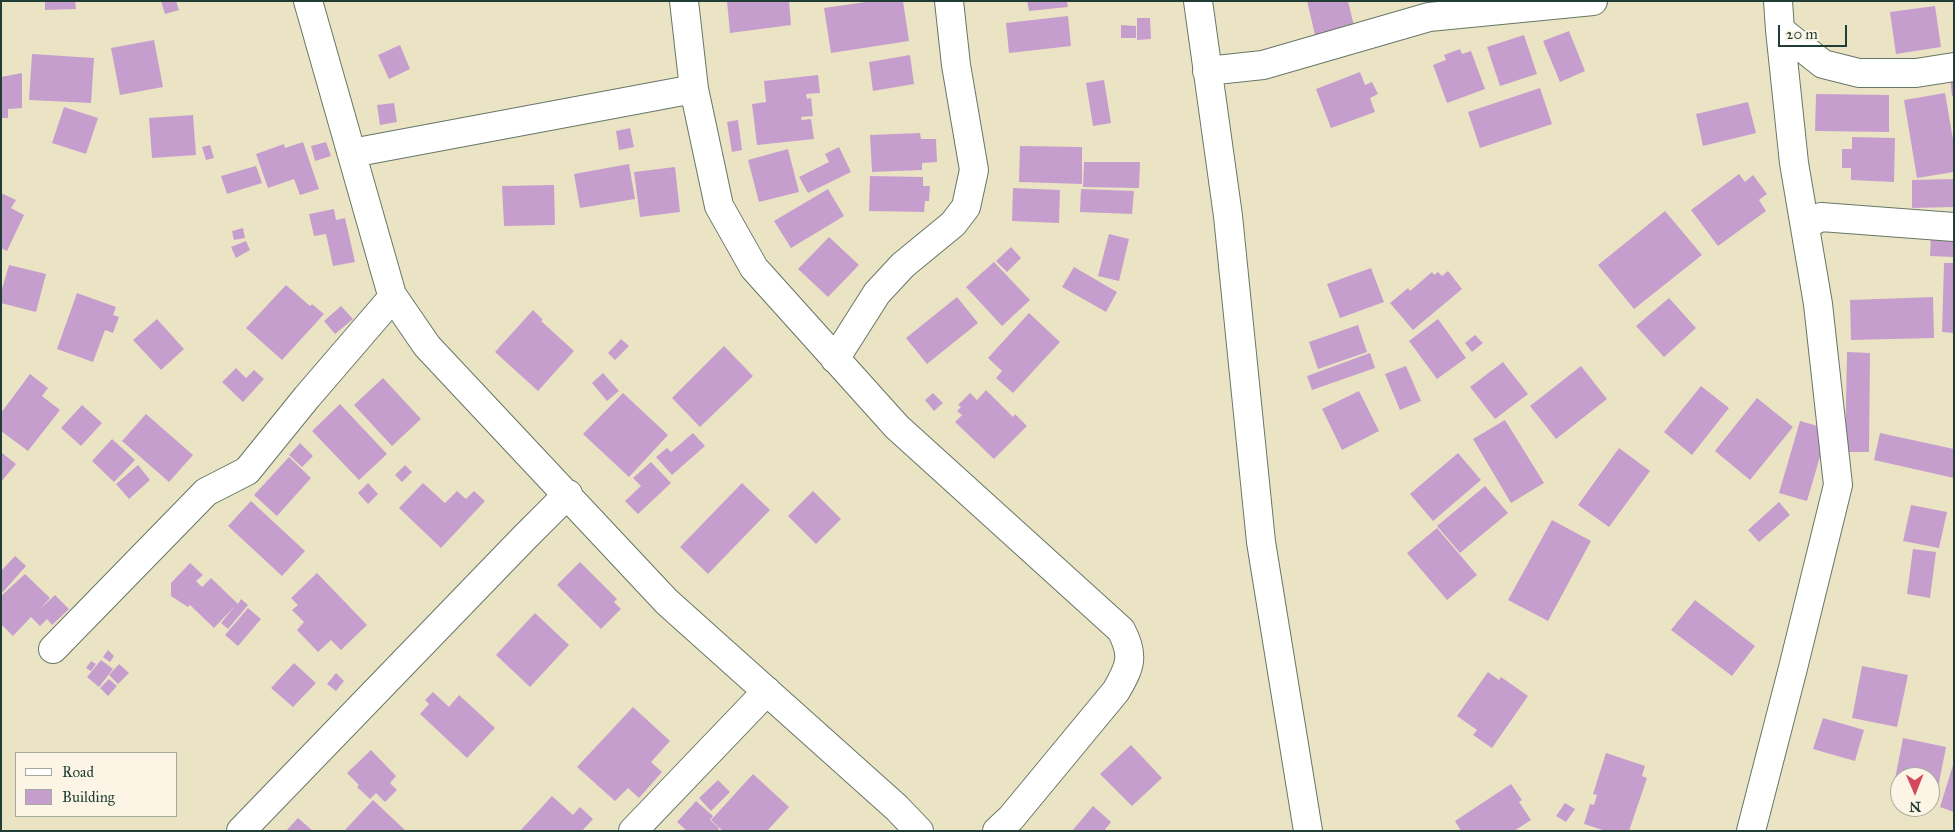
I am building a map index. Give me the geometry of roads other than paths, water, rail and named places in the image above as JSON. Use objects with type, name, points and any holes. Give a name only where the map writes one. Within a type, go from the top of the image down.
[{"type":"street","points":[[308,1],[393,297],[427,346],[568,494],[667,602],[898,808],[919,831]]},
{"type":"street","points":[[684,1],[694,89],[720,206],[754,268],[897,427],[1121,630],[1128,643],[1129,668],[1116,691],[1011,818],[997,831]]},
{"type":"street","points":[[835,359],[877,293],[903,265],[952,224],[966,207],[974,170],[956,65],[949,1]]},
{"type":"street","points":[[1198,1],[1228,216],[1261,542],[1308,831]]},
{"type":"street","points":[[1207,71],[1263,65],[1429,17],[1593,1]]},
{"type":"street","points":[[1751,831],[1838,485],[1818,304],[1794,163],[1778,1]]},
{"type":"street","points":[[1780,30],[1823,64],[1859,73],[1916,74],[1954,67]]},
{"type":"street","points":[[352,153],[694,89]]},
{"type":"street","points":[[1805,225],[1821,216],[1954,227]]},
{"type":"street","points":[[53,649],[206,492],[247,471],[307,397],[393,297]]},
{"type":"street","points":[[241,831],[568,494]]},
{"type":"street","points":[[633,831],[767,691]]}]
